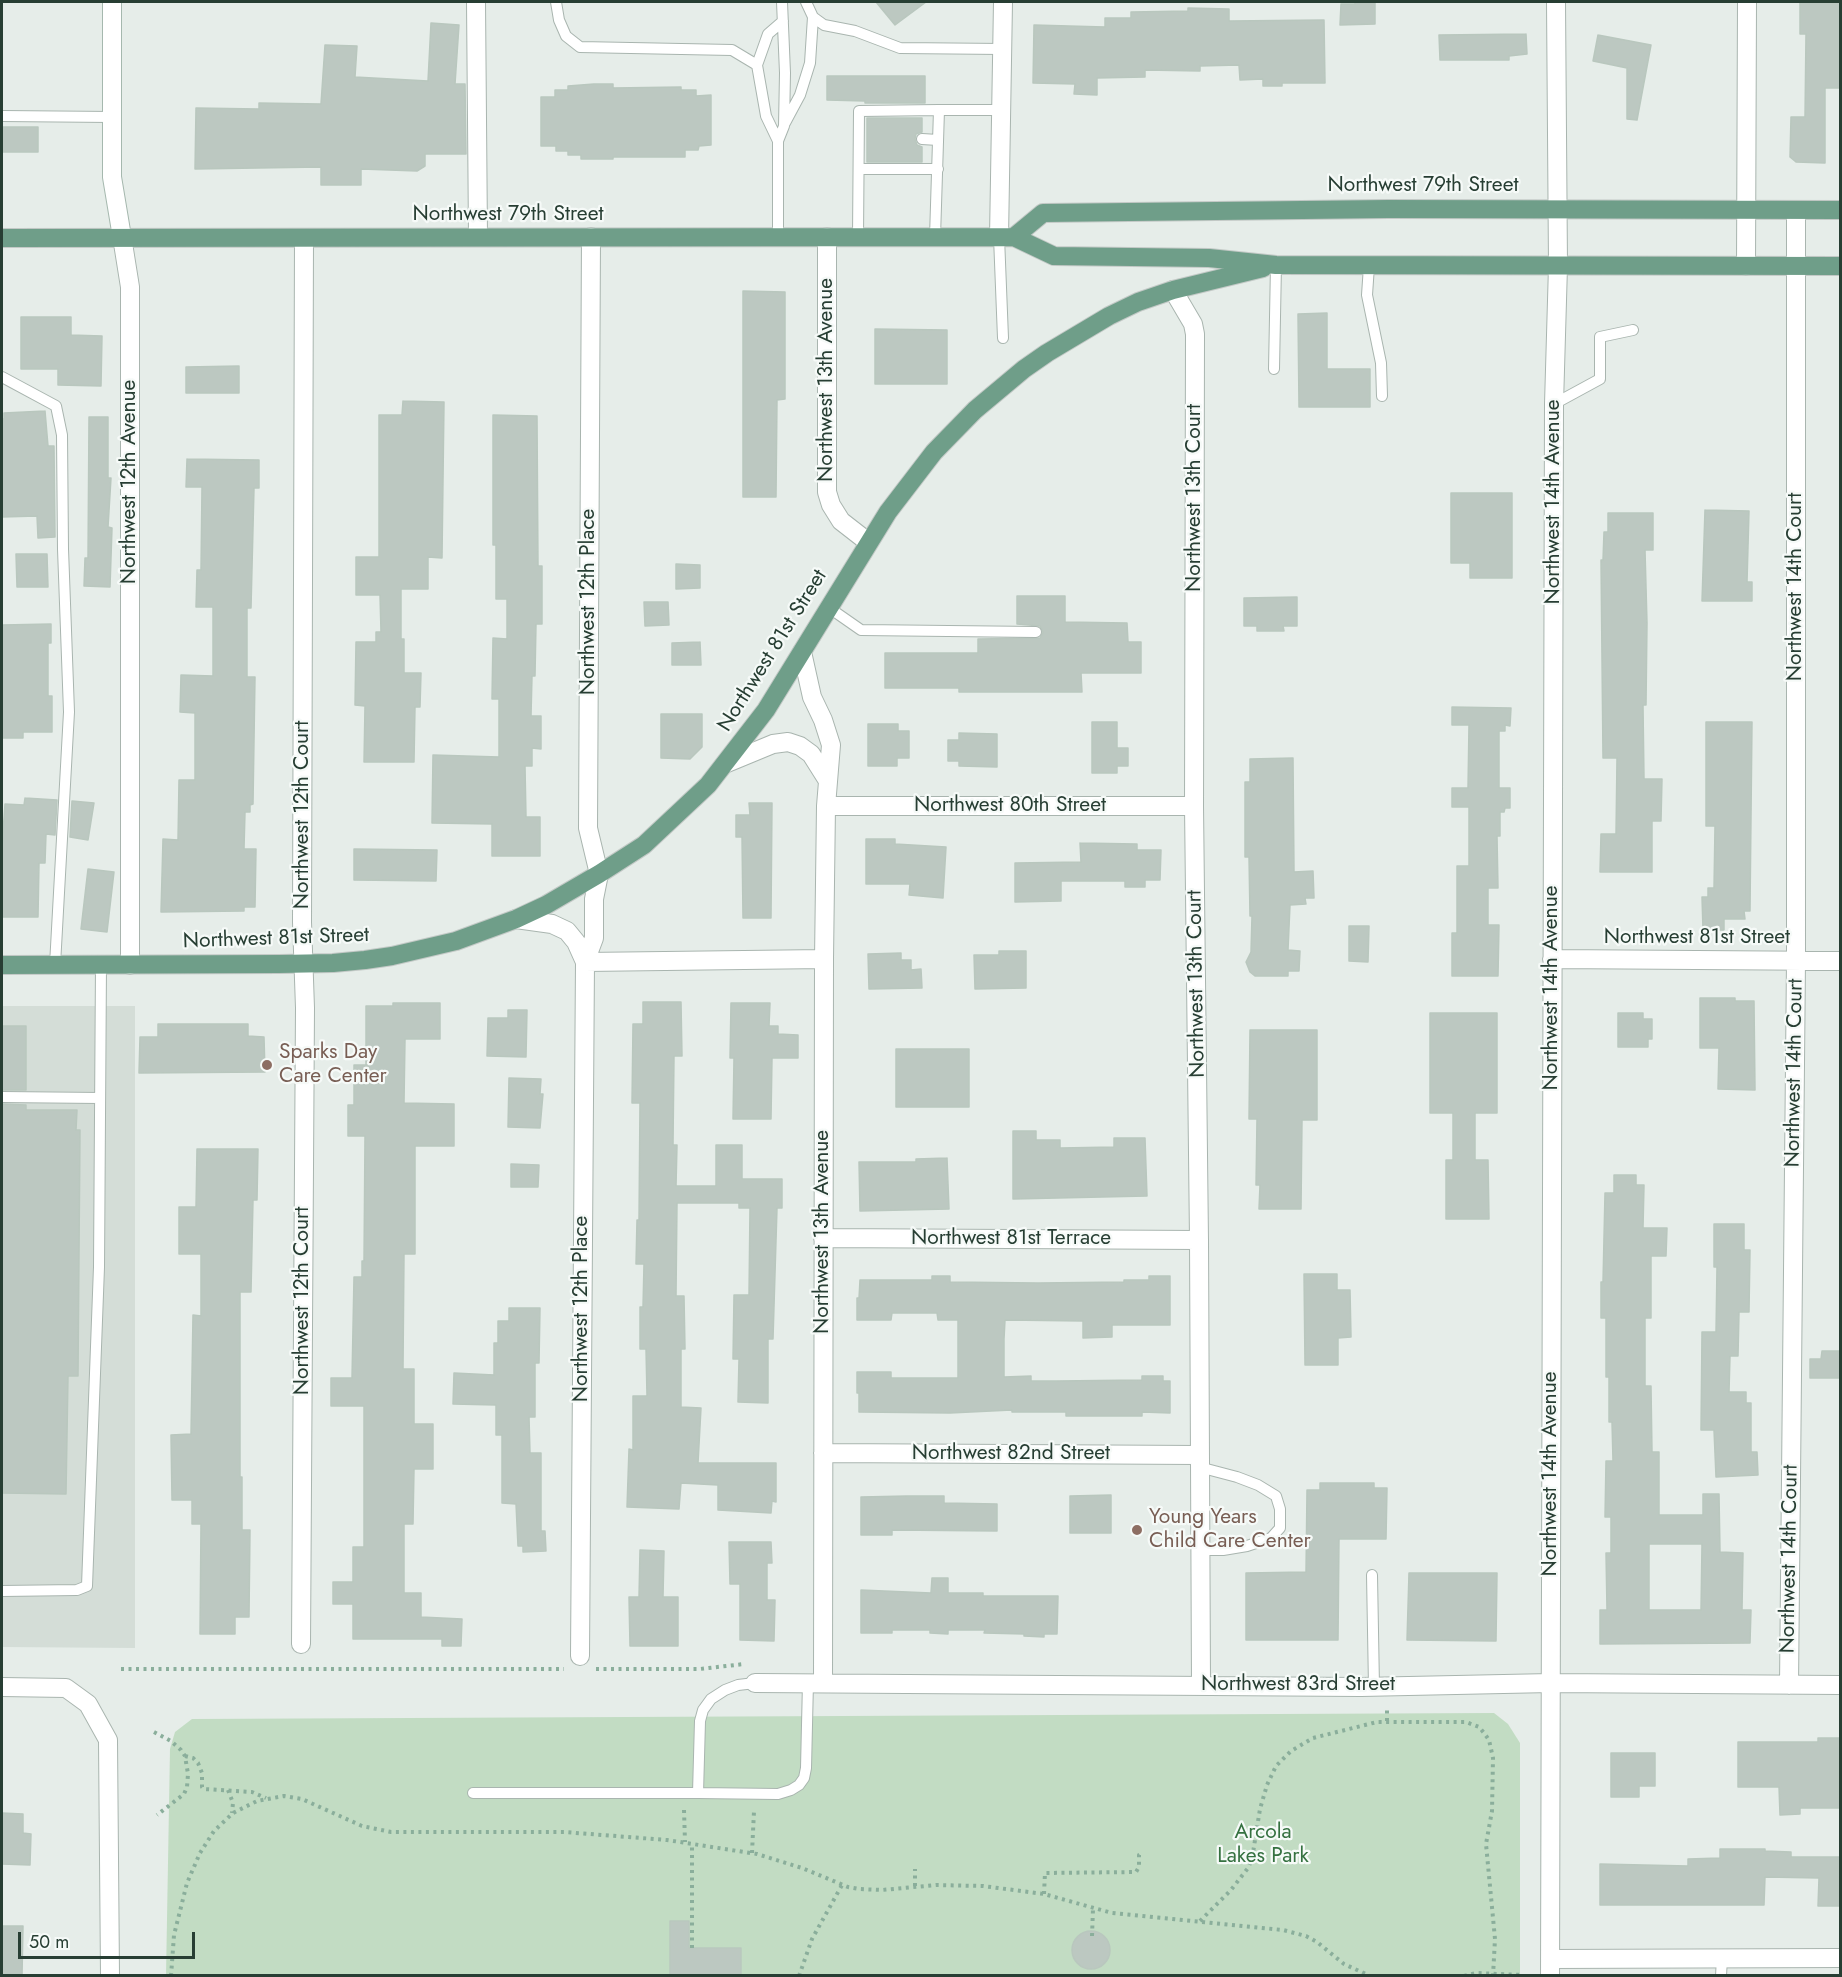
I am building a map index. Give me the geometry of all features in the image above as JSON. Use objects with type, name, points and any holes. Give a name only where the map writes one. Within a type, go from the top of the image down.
[{"type":"main road","name":"Northwest 79th Street","points":[[1007,237],[1042,213],[1558,209],[1840,210]]},
{"type":"main road","name":"Northwest 79th Street","points":[[2,238],[1007,237],[1054,256],[1209,258],[1276,265],[1840,266]]},
{"type":"main road","name":"Northwest 81st Street","points":[[2,965],[333,963],[392,956],[456,941],[516,919],[546,905],[644,845],[708,785],[766,710],[868,542],[905,488],[934,452],[998,389],[1070,338],[1138,302],[1173,290],[1276,265]]},
{"type":"street","name":"Northwest 12th Avenue","points":[[111,2],[112,177],[130,286],[130,965]]},
{"type":"street","points":[[476,2],[478,237]]},
{"type":"street","points":[[1003,2],[1001,110],[1007,237]]},
{"type":"street","name":"Northwest 14th Avenue","points":[[1550,1967],[1554,404],[1558,266],[1556,2]]},
{"type":"street","points":[[1746,266],[1747,2]]},
{"type":"street","name":"Northwest 14th Court","points":[[1789,1685],[1796,960],[1796,210]]},
{"type":"street","name":"Northwest 12th Place","points":[[580,1665],[585,962],[594,938],[594,899],[599,874],[588,828],[591,237]]},
{"type":"street","name":"Northwest 13th Avenue","points":[[826,237],[827,492],[831,505],[841,520],[868,542]]},
{"type":"street","name":"Northwest 12th Court","points":[[301,1644],[305,1008],[303,964],[304,238]]},
{"type":"street","name":"Northwest 13th Court","points":[[1173,290],[1193,324],[1195,334],[1194,806],[1200,1240],[1201,1684]]},
{"type":"street","name":"Northwest 13th Avenue","points":[[802,652],[812,697],[831,745],[826,806],[824,959],[823,1454],[815,1683]]},
{"type":"street","points":[[727,763],[773,744],[788,742],[800,746],[811,754],[828,781]]},
{"type":"street","name":"Northwest 80th Street","points":[[826,806],[1194,806]]},
{"type":"street","name":"Northwest 12th Place","points":[[516,919],[552,924],[567,931],[576,942],[585,962]]},
{"type":"street","points":[[585,962],[824,959]]},
{"type":"street","name":"Northwest 81st Street","points":[[1552,959],[1840,961]]},
{"type":"street","name":"Northwest 81st Terrace","points":[[823,1238],[1200,1240]]},
{"type":"street","name":"Northwest 82nd Street","points":[[823,1454],[1199,1461]]},
{"type":"street","name":"Northwest 83rd Street","points":[[755,1683],[1201,1684],[1374,1687],[1551,1683],[1840,1685]]},
{"type":"street","points":[[2,1688],[66,1688],[88,1704],[108,1740],[110,1976]]},
{"type":"street","points":[[1550,1967],[1721,1967],[1840,1958]]},
{"type":"lane","points":[[556,2],[559,20],[566,36],[580,47],[732,50],[757,66]]},
{"type":"lane","points":[[782,2],[785,73],[784,126]]},
{"type":"lane","points":[[806,2],[813,16],[824,25],[855,31],[900,48],[1003,49]]},
{"type":"lane","points":[[778,237],[778,141],[800,95],[810,63],[813,16]]},
{"type":"lane","points":[[778,141],[765,116],[757,66],[768,34],[783,21]]},
{"type":"lane","points":[[935,237],[939,110]]},
{"type":"lane","points":[[858,237],[859,169],[863,140],[859,111],[1001,110]]},
{"type":"lane","points":[[2,116],[112,117]]},
{"type":"lane","points":[[922,139],[938,140]]},
{"type":"lane","points":[[859,169],[938,169]]},
{"type":"lane","points":[[1003,338],[1007,237]]},
{"type":"lane","points":[[1274,369],[1276,265]]},
{"type":"lane","points":[[1369,266],[1367,295],[1381,363],[1382,396]]},
{"type":"lane","points":[[1554,404],[1600,379],[1600,337],[1633,330]]},
{"type":"lane","points":[[2,377],[56,406],[62,435],[69,712],[55,965]]},
{"type":"lane","points":[[828,607],[861,630],[1036,632]]},
{"type":"lane","points":[[2,1591],[77,1590],[87,1586],[99,1267],[101,965]]},
{"type":"lane","points":[[2,1097],[100,1098]]},
{"type":"lane","points":[[1199,1461],[1258,1485],[1276,1496],[1280,1509],[1280,1528],[1271,1538],[1247,1546],[1223,1550],[1200,1550]]},
{"type":"lane","points":[[1372,1575],[1374,1687]]},
{"type":"lane","points":[[698,1793],[700,1721],[704,1710],[711,1699],[725,1690],[738,1685],[755,1683]]},
{"type":"lane","points":[[473,1793],[778,1794],[791,1790],[804,1778],[815,1683]]},
{"type":"path","points":[[122,1669],[580,1665],[700,1669],[748,1664]]},
{"type":"path","points":[[1387,1709],[1387,1721]]},
{"type":"path","points":[[1199,1921],[1231,1890],[1248,1868],[1252,1859],[1263,1797],[1276,1766],[1301,1744],[1313,1738],[1346,1729],[1387,1721],[1466,1722],[1479,1727],[1489,1740],[1493,1758],[1493,1797],[1486,1844],[1495,1939],[1493,1975]]},
{"type":"path","points":[[154,1732],[171,1741],[185,1756],[188,1774],[184,1794],[157,1815]]},
{"type":"path","points":[[185,1756],[194,1758],[198,1763],[204,1790],[252,1792],[267,1798]]},
{"type":"path","points":[[228,1790],[233,1803],[232,1814]]},
{"type":"path","points":[[171,1976],[174,1935],[183,1896],[193,1867],[214,1831],[232,1814],[267,1798],[284,1796],[302,1799],[362,1826],[399,1833],[564,1832],[685,1842],[752,1853],[802,1868],[842,1885],[871,1890],[915,1886],[983,1886],[1044,1894],[1112,1913],[1295,1932],[1317,1942],[1344,1964],[1370,1976]]},
{"type":"path","points":[[752,1853],[754,1811]]},
{"type":"path","points":[[684,1820],[685,1842]]},
{"type":"path","points":[[692,1843],[692,1948]]},
{"type":"path","points":[[1044,1894],[1045,1873],[1136,1872],[1139,1867],[1139,1856],[1142,1853]]},
{"type":"path","points":[[915,1869],[915,1886]]},
{"type":"path","points":[[798,1976],[812,1939],[842,1885]]},
{"type":"path","points":[[1092,1936],[1093,1909]]},
{"type":"path","points":[[1464,1976],[1523,1975]]},
{"type":"shaded area","points":[[2,1006],[135,1006],[135,1648],[2,1647]]},
{"type":"green space","name":"Arcola Lakes Park","points":[[1494,1713],[1508,1724],[1520,1743],[1520,1975],[166,1976],[170,1749],[175,1732],[192,1719]]},
{"type":"building","points":[[876,2],[926,2],[895,25]]},
{"type":"building","points":[[1355,2],[1375,2],[1375,24],[1340,25],[1341,4],[1355,4]]},
{"type":"building","points":[[1800,2],[1840,2],[1840,88],[1825,88],[1825,163],[1796,162],[1790,157],[1791,117],[1805,117],[1806,34],[1800,34]]},
{"type":"building","points":[[1188,8],[1229,9],[1229,21],[1324,20],[1325,83],[1282,83],[1282,86],[1263,86],[1263,79],[1240,80],[1239,65],[1200,66],[1200,71],[1145,70],[1145,77],[1097,78],[1097,95],[1074,94],[1075,84],[1033,83],[1034,25],[1105,27],[1105,18],[1131,18],[1131,12],[1188,11]]},
{"type":"building","points":[[431,23],[459,25],[455,84],[465,84],[466,154],[425,154],[425,166],[417,171],[361,169],[361,185],[321,185],[321,167],[195,169],[196,108],[259,109],[259,103],[321,104],[325,45],[357,46],[355,77],[428,81]]},
{"type":"building","points":[[1526,34],[1527,54],[1509,56],[1509,60],[1440,60],[1439,35]]},
{"type":"building","points":[[1598,35],[1651,45],[1637,120],[1627,119],[1627,68],[1593,61]]},
{"type":"building","points":[[827,76],[925,76],[925,103],[865,103],[865,101],[827,100]]},
{"type":"building","points":[[613,84],[613,88],[681,87],[681,90],[696,90],[696,96],[711,95],[711,145],[699,146],[698,150],[685,150],[685,157],[613,157],[613,159],[581,159],[581,155],[568,155],[568,151],[556,151],[556,146],[541,146],[541,97],[555,97],[555,90],[568,90],[568,86]]},
{"type":"building","points":[[867,118],[922,118],[922,132],[916,134],[915,139],[917,145],[922,147],[922,162],[867,162]]},
{"type":"building","points":[[2,127],[38,127],[38,152],[2,152]]},
{"type":"building","points":[[743,291],[785,292],[785,399],[777,400],[776,497],[743,497]]},
{"type":"building","points":[[1327,313],[1327,369],[1370,369],[1370,407],[1299,407],[1298,314]]},
{"type":"building","points":[[21,317],[71,317],[71,335],[102,336],[101,386],[58,385],[58,369],[21,369]]},
{"type":"building","points":[[875,329],[947,330],[947,384],[875,384]]},
{"type":"building","points":[[239,366],[239,393],[186,393],[186,367]]},
{"type":"building","points":[[403,401],[444,402],[442,558],[428,557],[428,589],[401,589],[404,673],[421,673],[420,707],[415,707],[414,762],[364,762],[365,706],[355,705],[356,642],[376,642],[376,632],[381,632],[380,595],[356,595],[356,557],[379,557],[379,415],[402,415]]},
{"type":"building","points":[[45,411],[48,446],[54,446],[55,537],[38,538],[37,516],[2,517],[2,419],[4,419],[4,413]]},
{"type":"building","points":[[493,415],[537,416],[538,566],[542,566],[542,624],[536,624],[535,676],[532,676],[531,716],[541,716],[541,749],[532,748],[532,766],[525,766],[526,817],[540,817],[540,856],[492,856],[492,824],[432,823],[433,755],[499,757],[499,699],[492,699],[493,638],[507,639],[507,599],[496,599],[496,545],[493,545]]},
{"type":"building","points":[[89,417],[108,417],[108,478],[111,478],[108,527],[112,528],[110,587],[84,586],[85,558],[88,558]]},
{"type":"building","points":[[187,459],[259,460],[259,488],[254,488],[251,608],[247,608],[247,677],[255,677],[253,804],[250,805],[250,812],[245,812],[244,849],[256,849],[255,907],[244,907],[244,911],[161,912],[163,839],[178,840],[179,780],[195,780],[195,713],[180,712],[181,675],[213,676],[213,607],[196,607],[197,570],[201,570],[202,487],[186,487]]},
{"type":"building","points":[[1451,493],[1512,493],[1512,578],[1470,578],[1470,563],[1451,563]]},
{"type":"building","points":[[1705,510],[1749,511],[1747,582],[1752,582],[1752,601],[1702,601]]},
{"type":"building","points":[[1608,513],[1653,513],[1653,550],[1645,550],[1647,623],[1646,705],[1643,705],[1644,779],[1662,779],[1661,821],[1652,821],[1652,872],[1600,872],[1601,834],[1616,834],[1617,758],[1603,758],[1601,560],[1603,560],[1604,532],[1608,532]]},
{"type":"building","points":[[16,554],[47,554],[48,587],[17,587]]},
{"type":"building","points":[[676,564],[700,565],[700,588],[676,589]]},
{"type":"building","points":[[1017,596],[1065,596],[1065,622],[1127,623],[1128,642],[1141,642],[1141,673],[1081,673],[1082,692],[959,692],[959,688],[885,688],[885,653],[978,653],[978,639],[1040,638],[1043,632],[1040,626],[1017,624]]},
{"type":"building","points":[[1297,597],[1297,626],[1283,626],[1284,631],[1257,631],[1257,626],[1244,626],[1244,598]]},
{"type":"building","points":[[644,602],[668,602],[669,625],[645,626]]},
{"type":"building","points":[[51,624],[51,643],[48,643],[48,696],[52,696],[52,732],[23,732],[23,738],[2,738],[2,625]]},
{"type":"building","points":[[700,642],[701,665],[672,665],[672,643]]},
{"type":"building","points":[[1452,707],[1511,708],[1510,726],[1505,725],[1505,731],[1499,731],[1499,788],[1510,788],[1510,808],[1505,808],[1504,812],[1500,812],[1500,836],[1497,836],[1498,888],[1488,888],[1488,925],[1499,925],[1498,976],[1452,976],[1452,933],[1457,933],[1457,866],[1469,866],[1469,807],[1452,807],[1452,788],[1468,788],[1469,725],[1452,725]]},
{"type":"building","points":[[661,714],[702,714],[702,747],[690,759],[661,758]]},
{"type":"building","points":[[1092,722],[1117,722],[1117,748],[1128,748],[1128,766],[1117,766],[1117,773],[1092,773]]},
{"type":"building","points":[[1706,722],[1752,722],[1750,911],[1744,911],[1745,919],[1724,919],[1724,930],[1703,930],[1702,897],[1708,897],[1708,888],[1714,888],[1715,826],[1706,826]]},
{"type":"building","points":[[868,724],[898,724],[898,731],[909,731],[909,758],[897,758],[897,766],[868,766]]},
{"type":"building","points":[[959,733],[997,734],[997,767],[959,766],[959,761],[948,761],[948,740],[959,740]]},
{"type":"building","points":[[1293,758],[1294,872],[1313,871],[1314,898],[1305,898],[1306,904],[1290,905],[1288,950],[1300,951],[1299,971],[1288,971],[1288,976],[1255,976],[1250,972],[1246,962],[1251,952],[1252,916],[1250,916],[1249,857],[1245,857],[1245,782],[1250,782],[1250,759]]},
{"type":"building","points":[[25,798],[57,800],[55,835],[46,834],[45,863],[39,863],[38,917],[2,917],[2,847],[5,804],[24,805]]},
{"type":"building","points":[[72,801],[94,803],[88,840],[70,837]]},
{"type":"building","points":[[749,803],[772,803],[771,918],[743,918],[742,837],[736,837],[736,815],[750,815]]},
{"type":"building","points":[[866,839],[895,839],[895,844],[946,847],[943,898],[909,895],[910,884],[866,884]]},
{"type":"building","points":[[1080,843],[1137,844],[1137,850],[1161,850],[1160,880],[1145,880],[1145,887],[1125,887],[1125,881],[1061,881],[1061,901],[1015,902],[1015,863],[1081,862]]},
{"type":"building","points":[[354,849],[437,850],[436,881],[354,880]]},
{"type":"building","points":[[88,869],[114,872],[107,932],[81,929]]},
{"type":"building","points":[[1349,926],[1369,926],[1368,962],[1349,961]]},
{"type":"building","points":[[999,951],[1026,951],[1026,988],[975,989],[974,955],[999,955]]},
{"type":"building","points":[[901,953],[901,960],[911,960],[911,970],[921,969],[922,988],[869,989],[868,954]]},
{"type":"building","points":[[1700,998],[1735,998],[1735,1001],[1754,1001],[1755,1090],[1718,1089],[1719,1048],[1700,1048]]},
{"type":"building","points":[[643,1002],[681,1002],[682,1056],[674,1056],[673,1145],[677,1145],[676,1186],[716,1186],[716,1145],[742,1145],[742,1179],[782,1179],[782,1208],[777,1208],[773,1339],[768,1339],[768,1403],[738,1402],[739,1359],[733,1359],[734,1295],[749,1295],[750,1208],[739,1208],[739,1203],[677,1203],[676,1296],[684,1296],[685,1349],[681,1349],[681,1407],[701,1408],[698,1463],[776,1463],[776,1502],[772,1501],[771,1513],[718,1510],[718,1485],[681,1483],[679,1509],[627,1507],[629,1449],[633,1450],[633,1396],[647,1396],[646,1349],[640,1349],[640,1307],[643,1307],[644,1264],[636,1264],[637,1220],[639,1220],[640,1103],[632,1103],[633,1024],[643,1024]]},
{"type":"building","points":[[393,1003],[440,1003],[440,1039],[405,1039],[404,1103],[454,1104],[454,1146],[415,1146],[415,1254],[404,1254],[403,1369],[414,1369],[414,1424],[433,1424],[433,1469],[414,1469],[413,1524],[404,1524],[404,1593],[421,1593],[421,1617],[462,1619],[461,1646],[442,1646],[442,1639],[353,1639],[353,1604],[333,1604],[333,1582],[353,1582],[353,1547],[364,1547],[364,1406],[331,1406],[331,1378],[352,1378],[354,1277],[362,1277],[362,1261],[364,1261],[365,1136],[348,1136],[348,1105],[354,1105],[354,1065],[366,1065],[366,1006],[393,1006]]},
{"type":"building","points":[[731,1003],[770,1003],[769,1026],[778,1026],[778,1034],[798,1035],[798,1058],[772,1058],[771,1119],[733,1119],[734,1058],[730,1058]]},
{"type":"building","points":[[508,1010],[527,1010],[526,1057],[487,1056],[488,1018],[508,1018]]},
{"type":"building","points":[[1430,1013],[1497,1013],[1497,1113],[1475,1113],[1475,1160],[1488,1160],[1489,1219],[1446,1219],[1446,1160],[1453,1160],[1453,1113],[1430,1113]]},
{"type":"building","points":[[1618,1013],[1643,1013],[1643,1019],[1652,1019],[1652,1039],[1648,1039],[1648,1047],[1618,1047]]},
{"type":"building","points":[[158,1024],[248,1024],[248,1036],[264,1037],[265,1072],[139,1073],[140,1037],[158,1037]]},
{"type":"building","points":[[2,1026],[26,1026],[26,1090],[2,1090]]},
{"type":"building","points":[[1250,1030],[1317,1030],[1317,1120],[1302,1120],[1301,1209],[1259,1209],[1260,1185],[1256,1185],[1257,1119],[1249,1119]]},
{"type":"building","points":[[896,1049],[969,1049],[969,1107],[896,1107]]},
{"type":"building","points":[[509,1078],[541,1079],[540,1094],[543,1094],[540,1128],[508,1127]]},
{"type":"building","points":[[2,1104],[26,1105],[26,1110],[77,1110],[76,1130],[80,1130],[78,1376],[68,1376],[66,1494],[2,1493]]},
{"type":"building","points":[[1013,1131],[1036,1131],[1036,1140],[1060,1140],[1060,1148],[1114,1147],[1114,1138],[1145,1138],[1147,1196],[1013,1199]]},
{"type":"building","points":[[197,1149],[258,1149],[257,1200],[253,1200],[251,1292],[240,1292],[240,1477],[242,1477],[242,1530],[250,1530],[249,1617],[235,1617],[235,1634],[200,1634],[201,1524],[192,1524],[192,1500],[172,1500],[171,1435],[191,1434],[193,1315],[201,1316],[201,1254],[179,1254],[179,1207],[196,1207]]},
{"type":"building","points":[[947,1158],[949,1209],[860,1211],[859,1162],[916,1162],[916,1159]]},
{"type":"building","points":[[511,1164],[539,1165],[538,1187],[511,1187]]},
{"type":"building","points":[[1614,1175],[1636,1175],[1636,1185],[1644,1185],[1643,1228],[1667,1228],[1666,1256],[1651,1256],[1651,1318],[1645,1318],[1645,1386],[1651,1386],[1652,1452],[1659,1452],[1659,1515],[1703,1515],[1703,1494],[1719,1494],[1720,1552],[1743,1553],[1742,1610],[1751,1610],[1750,1643],[1600,1644],[1600,1610],[1607,1610],[1606,1553],[1611,1553],[1611,1517],[1605,1517],[1606,1461],[1613,1461],[1612,1422],[1609,1422],[1609,1377],[1606,1377],[1606,1318],[1601,1318],[1601,1282],[1603,1282],[1605,1193],[1614,1193]],"holes":[[[1649,1544],[1702,1544],[1701,1610],[1649,1610]]]},
{"type":"building","points":[[1714,1224],[1744,1224],[1744,1250],[1750,1250],[1749,1312],[1739,1312],[1738,1356],[1730,1356],[1729,1392],[1746,1392],[1746,1403],[1751,1403],[1751,1452],[1757,1452],[1758,1475],[1716,1477],[1714,1430],[1701,1430],[1702,1332],[1716,1332],[1717,1267],[1714,1267]]},
{"type":"building","points":[[1304,1274],[1337,1274],[1337,1290],[1350,1290],[1351,1337],[1338,1338],[1338,1365],[1305,1365]]},
{"type":"building","points":[[932,1276],[950,1276],[950,1282],[1038,1283],[1124,1282],[1124,1280],[1149,1280],[1149,1276],[1170,1276],[1170,1325],[1112,1325],[1112,1337],[1083,1338],[1083,1321],[1005,1320],[1004,1377],[1031,1376],[1031,1381],[1057,1381],[1142,1380],[1142,1376],[1163,1376],[1163,1381],[1170,1381],[1170,1413],[1142,1412],[1142,1416],[1066,1416],[1066,1412],[1012,1412],[1012,1410],[950,1413],[859,1412],[857,1372],[891,1372],[891,1378],[958,1378],[958,1320],[938,1320],[937,1313],[892,1313],[891,1320],[857,1320],[860,1280],[932,1280]]},
{"type":"building","points":[[509,1308],[540,1308],[539,1363],[535,1363],[535,1417],[529,1417],[530,1453],[541,1453],[541,1531],[545,1531],[546,1551],[523,1552],[523,1546],[518,1546],[516,1504],[502,1503],[502,1435],[496,1435],[496,1405],[453,1404],[454,1373],[494,1375],[494,1343],[498,1343],[498,1321],[509,1321]]},
{"type":"building","points":[[1822,1351],[1840,1351],[1840,1378],[1810,1378],[1810,1359],[1821,1359]]},
{"type":"building","points":[[1320,1483],[1374,1483],[1374,1488],[1387,1488],[1386,1539],[1339,1539],[1338,1640],[1246,1640],[1246,1573],[1306,1572],[1307,1490],[1320,1490]]},
{"type":"building","points":[[1111,1495],[1111,1533],[1070,1533],[1070,1496]]},
{"type":"building","points":[[944,1496],[944,1503],[997,1504],[997,1531],[892,1530],[892,1535],[861,1535],[861,1497]]},
{"type":"building","points":[[729,1542],[771,1542],[772,1563],[767,1563],[767,1600],[775,1600],[774,1641],[740,1640],[740,1584],[730,1584]]},
{"type":"building","points":[[640,1550],[664,1551],[663,1597],[678,1597],[678,1646],[630,1646],[629,1597],[639,1597]]},
{"type":"building","points":[[1409,1573],[1497,1573],[1496,1641],[1407,1640]]},
{"type":"building","points":[[932,1578],[948,1578],[948,1593],[983,1593],[983,1596],[1058,1596],[1057,1634],[1044,1634],[1044,1637],[1024,1636],[1024,1634],[984,1633],[985,1630],[948,1630],[948,1634],[930,1633],[930,1630],[861,1633],[861,1590],[931,1593]]},
{"type":"building","points":[[1818,1738],[1840,1738],[1840,1808],[1800,1808],[1800,1814],[1780,1815],[1779,1787],[1738,1787],[1738,1742],[1818,1742]]},
{"type":"building","points":[[1611,1753],[1655,1753],[1655,1786],[1639,1786],[1639,1797],[1611,1797]]},
{"type":"building","points":[[2,1813],[23,1814],[23,1833],[31,1834],[30,1865],[2,1864]]},
{"type":"building","points":[[1720,1849],[1765,1849],[1765,1851],[1791,1852],[1791,1857],[1840,1857],[1840,1906],[1818,1906],[1819,1878],[1765,1877],[1764,1905],[1600,1905],[1600,1864],[1688,1866],[1688,1859],[1720,1858]]},
{"type":"building","points":[[670,1921],[689,1921],[689,1948],[741,1948],[741,1976],[670,1976]]},
{"type":"building","points":[[2,1926],[23,1926],[22,1976],[2,1976]]},
{"type":"building","points":[[1091,1931],[1105,1936],[1110,1950],[1105,1964],[1091,1969],[1077,1964],[1072,1950],[1077,1936]]},
{"type":"place","name":"Sparks Day Care Center","points":[[267,1065]]},
{"type":"place","name":"Young Years Child Care Center","points":[[1137,1530]]}]
